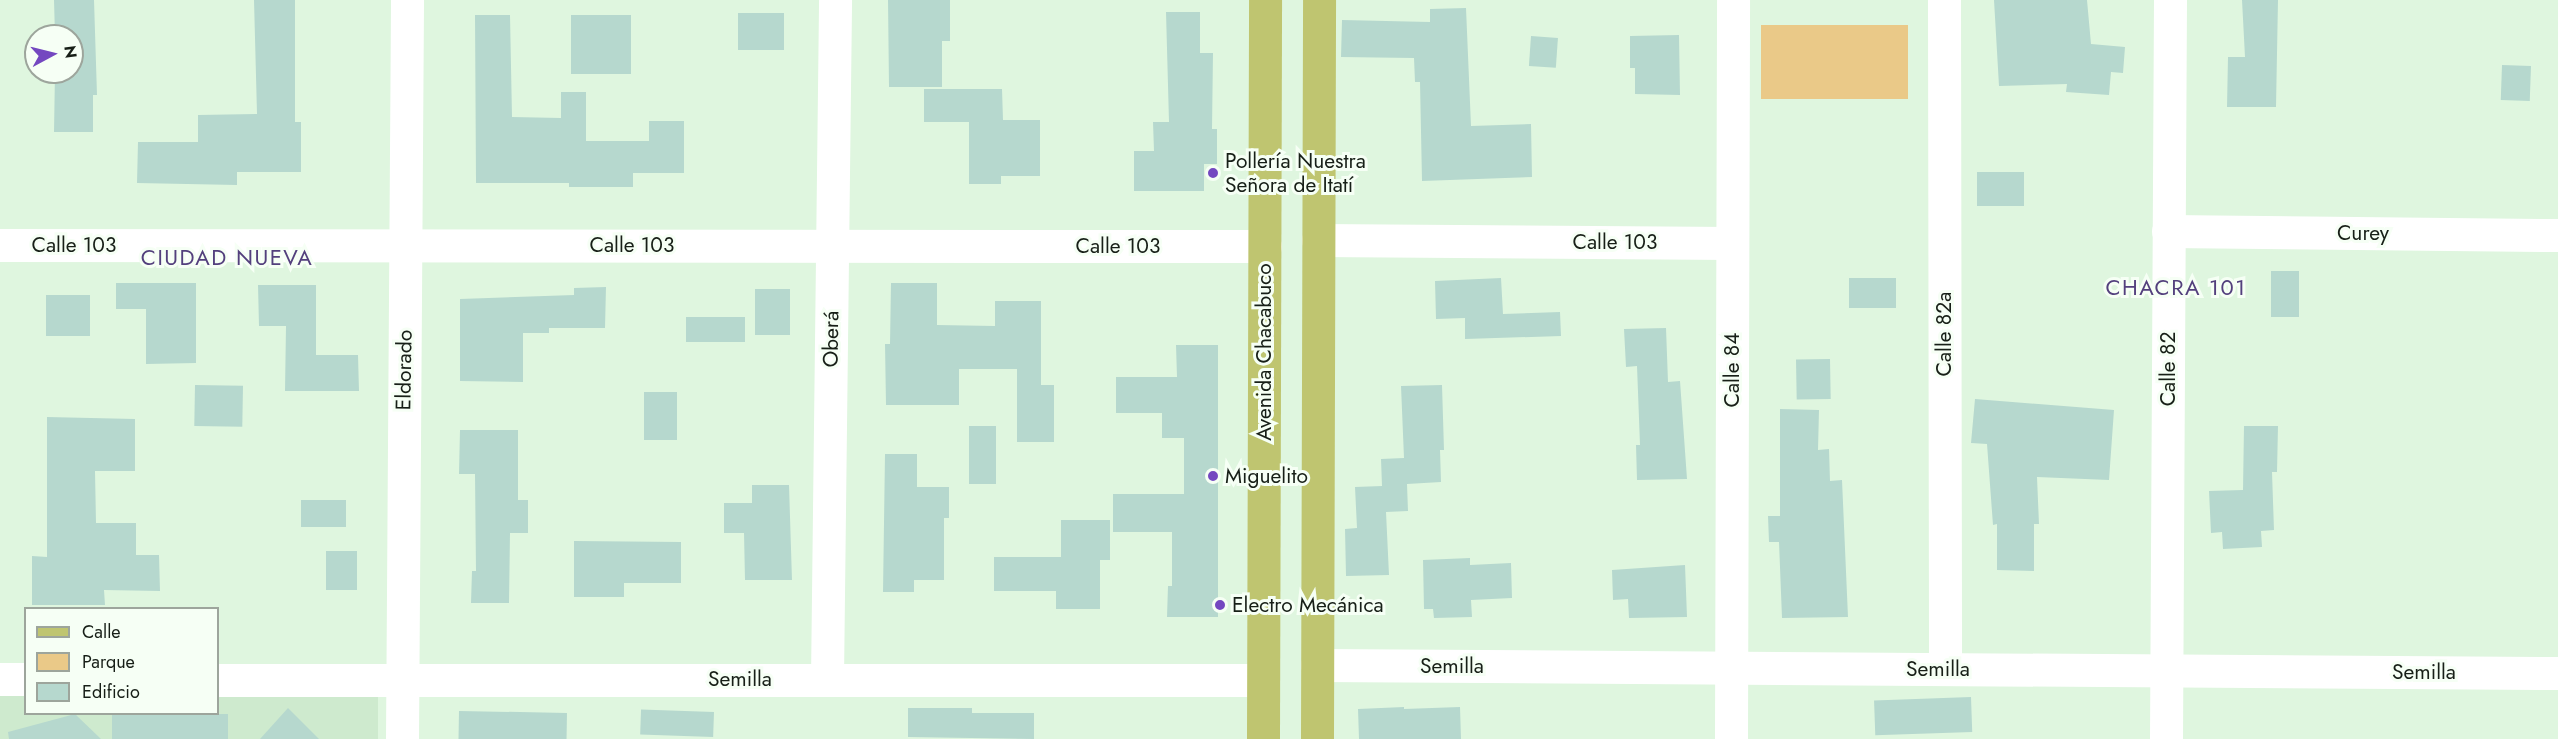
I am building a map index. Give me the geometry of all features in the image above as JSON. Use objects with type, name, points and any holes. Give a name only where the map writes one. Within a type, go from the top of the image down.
[{"type":"main road","name":"Avenida Chacabuco","points":[[1263,739],[1265,0]]},
{"type":"main road","points":[[1317,739],[1319,0]]},
{"type":"street","name":"Eldorado","points":[[402,739],[407,0]]},
{"type":"street","name":"Oberá","points":[[827,679],[835,0]]},
{"type":"street","name":"Calle 84","points":[[1731,739],[1733,0]]},
{"type":"street","name":"Calle 82a","points":[[1944,0],[1945,669]]},
{"type":"street","name":"Calle 82","points":[[2166,739],[2170,0]]},
{"type":"street","name":"Curey","points":[[2168,231],[2558,235]]},
{"type":"street","name":"Calle 103","points":[[1318,240],[1732,243]]},
{"type":"street","name":"Calle 103","points":[[0,244],[1265,246]]},
{"type":"street","name":"Semilla","points":[[1317,665],[2558,673]]},
{"type":"street","points":[[0,679],[24,679]]},
{"type":"street","name":"Semilla","points":[[219,680],[1263,680]]},
{"type":"shaded area","points":[[0,695],[24,696],[24,715],[219,715],[219,697],[378,697],[378,739],[0,739]]},
{"type":"green space","points":[[1761,25],[1908,25],[1908,99],[1761,99]]},
{"type":"building","points":[[54,0],[94,0],[97,95],[93,95],[93,132],[54,132],[55,84],[84,84],[84,24],[55,24]]},
{"type":"building","points":[[254,0],[295,0],[295,122],[301,122],[301,172],[237,172],[237,185],[137,183],[138,142],[198,142],[198,115],[257,114]]},
{"type":"building","points":[[888,0],[950,0],[950,41],[942,41],[942,87],[889,87]]},
{"type":"building","points":[[1994,0],[2087,0],[2091,44],[2125,47],[2123,73],[2111,72],[2109,95],[2066,92],[2067,84],[1999,86]]},
{"type":"building","points":[[2242,0],[2278,0],[2276,107],[2227,107],[2228,57],[2245,57]]},
{"type":"building","points":[[1466,8],[1471,126],[1531,124],[1532,177],[1422,181],[1420,82],[1415,82],[1414,58],[1341,57],[1342,20],[1430,22],[1430,9]]},
{"type":"building","points":[[1166,12],[1200,12],[1200,53],[1213,53],[1212,129],[1217,129],[1217,164],[1204,164],[1204,191],[1134,191],[1134,151],[1154,151],[1153,122],[1169,122]]},
{"type":"building","points":[[738,13],[784,13],[784,50],[738,50]]},
{"type":"building","points":[[475,15],[510,15],[512,117],[561,118],[561,92],[586,92],[586,141],[649,141],[649,121],[684,121],[684,173],[633,173],[633,187],[569,187],[569,183],[476,183]]},
{"type":"building","points":[[571,15],[631,15],[631,74],[571,74]]},
{"type":"building","points":[[1679,35],[1680,95],[1635,94],[1635,68],[1630,68],[1630,36]]},
{"type":"building","points":[[1531,36],[1558,38],[1556,68],[1529,66]]},
{"type":"building","points":[[2502,65],[2531,66],[2530,101],[2501,100]]},
{"type":"building","points":[[924,89],[1002,89],[1003,120],[1040,120],[1040,176],[1001,176],[1001,184],[969,184],[969,122],[924,122]]},
{"type":"building","points":[[1977,172],[2024,172],[2024,206],[1977,206]]},
{"type":"building","points":[[2271,271],[2299,271],[2299,317],[2271,317]]},
{"type":"building","points":[[1501,278],[1503,314],[1560,312],[1561,336],[1465,339],[1465,318],[1436,319],[1435,281]]},
{"type":"building","points":[[1849,278],[1896,278],[1896,308],[1849,308]]},
{"type":"building","points":[[116,283],[196,283],[196,363],[146,364],[146,309],[116,309]]},
{"type":"building","points":[[891,283],[937,283],[937,325],[995,326],[995,301],[1041,301],[1041,385],[1054,385],[1054,442],[1017,442],[1017,369],[959,369],[959,405],[886,405],[885,344],[890,344]]},
{"type":"building","points":[[258,285],[316,285],[316,355],[358,355],[359,391],[285,391],[286,326],[259,326]]},
{"type":"building","points":[[606,287],[605,328],[549,328],[549,333],[523,333],[523,382],[460,381],[460,299],[574,295],[574,288]]},
{"type":"building","points":[[755,289],[790,289],[790,335],[755,335]]},
{"type":"building","points":[[46,295],[90,295],[90,336],[46,336]]},
{"type":"building","points":[[686,317],[745,317],[745,342],[686,342]]},
{"type":"building","points":[[1666,328],[1668,382],[1680,381],[1687,479],[1637,480],[1636,445],[1640,445],[1637,366],[1626,367],[1624,329]]},
{"type":"building","points":[[1176,345],[1218,345],[1218,617],[1167,617],[1168,586],[1172,586],[1172,532],[1113,532],[1113,494],[1184,494],[1184,438],[1162,438],[1162,413],[1116,413],[1116,377],[1177,377]]},
{"type":"building","points":[[1830,359],[1831,399],[1797,400],[1796,360]]},
{"type":"building","points":[[195,385],[243,386],[242,427],[194,426]]},
{"type":"building","points":[[1442,385],[1444,450],[1440,450],[1441,482],[1407,484],[1408,511],[1386,512],[1389,575],[1346,576],[1345,529],[1357,528],[1355,487],[1382,486],[1381,459],[1404,458],[1401,386]]},
{"type":"building","points":[[644,392],[677,392],[677,440],[644,440]]},
{"type":"building","points":[[1975,399],[2114,410],[2109,480],[2037,477],[2039,524],[2034,524],[2034,571],[1997,570],[1997,524],[1993,525],[1987,444],[1971,443]]},
{"type":"building","points":[[1780,409],[1819,410],[1818,450],[1829,449],[1830,481],[1842,480],[1848,617],[1782,618],[1779,542],[1769,542],[1768,516],[1780,516]]},
{"type":"building","points":[[47,417],[135,419],[135,471],[95,471],[96,523],[136,523],[136,555],[159,555],[160,591],[104,590],[105,605],[32,605],[32,556],[47,557]]},
{"type":"building","points":[[969,426],[996,426],[996,484],[969,484]]},
{"type":"building","points":[[2244,426],[2278,426],[2277,472],[2272,472],[2274,530],[2261,531],[2262,547],[2223,549],[2222,532],[2211,533],[2209,491],[2243,490]]},
{"type":"building","points":[[460,430],[518,430],[518,500],[528,500],[528,533],[510,533],[509,603],[471,603],[472,571],[476,571],[475,474],[459,474]]},
{"type":"building","points":[[885,454],[917,454],[917,487],[949,487],[949,518],[944,518],[944,580],[914,580],[914,592],[883,592]]},
{"type":"building","points":[[752,485],[789,485],[792,580],[745,580],[744,533],[724,533],[724,503],[752,503]]},
{"type":"building","points":[[301,500],[346,500],[346,527],[301,527]]},
{"type":"building","points":[[1061,520],[1110,520],[1110,560],[1100,560],[1100,609],[1056,609],[1056,591],[994,591],[994,557],[1061,557]]},
{"type":"building","points":[[574,541],[681,542],[681,583],[624,583],[624,597],[574,597]]},
{"type":"building","points":[[326,551],[357,551],[357,590],[326,590]]},
{"type":"building","points":[[1470,558],[1470,565],[1511,563],[1512,598],[1471,600],[1472,617],[1434,618],[1433,609],[1424,609],[1423,560]]},
{"type":"building","points":[[1685,565],[1687,617],[1629,618],[1628,599],[1613,600],[1612,570]]},
{"type":"building","points":[[1971,697],[1972,732],[1875,735],[1874,700]]},
{"type":"building","points":[[1404,707],[1404,709],[1460,707],[1461,739],[1359,739],[1358,709]]},
{"type":"building","points":[[288,708],[319,739],[260,739]]},
{"type":"building","points":[[908,708],[972,708],[972,713],[1034,713],[1034,739],[908,737]]},
{"type":"building","points":[[641,709],[714,712],[713,737],[640,734]]},
{"type":"building","points":[[459,711],[567,713],[567,739],[459,739]]},
{"type":"building","points":[[228,714],[228,739],[112,739],[112,715]]},
{"type":"building","points":[[76,715],[101,739],[9,739],[8,732]]},
{"type":"place","name":"Pollería Nuestra Señora de Itatí","points":[[1213,173]]},
{"type":"place","name":"Miguelito","points":[[1213,476]]},
{"type":"place","name":"Electro Mecánica","points":[[1220,605]]},
{"type":"district","name":"CIUDAD NUEVA","points":[[227,258]]},
{"type":"district","name":"CHACRA 101","points":[[2176,288]]}]
